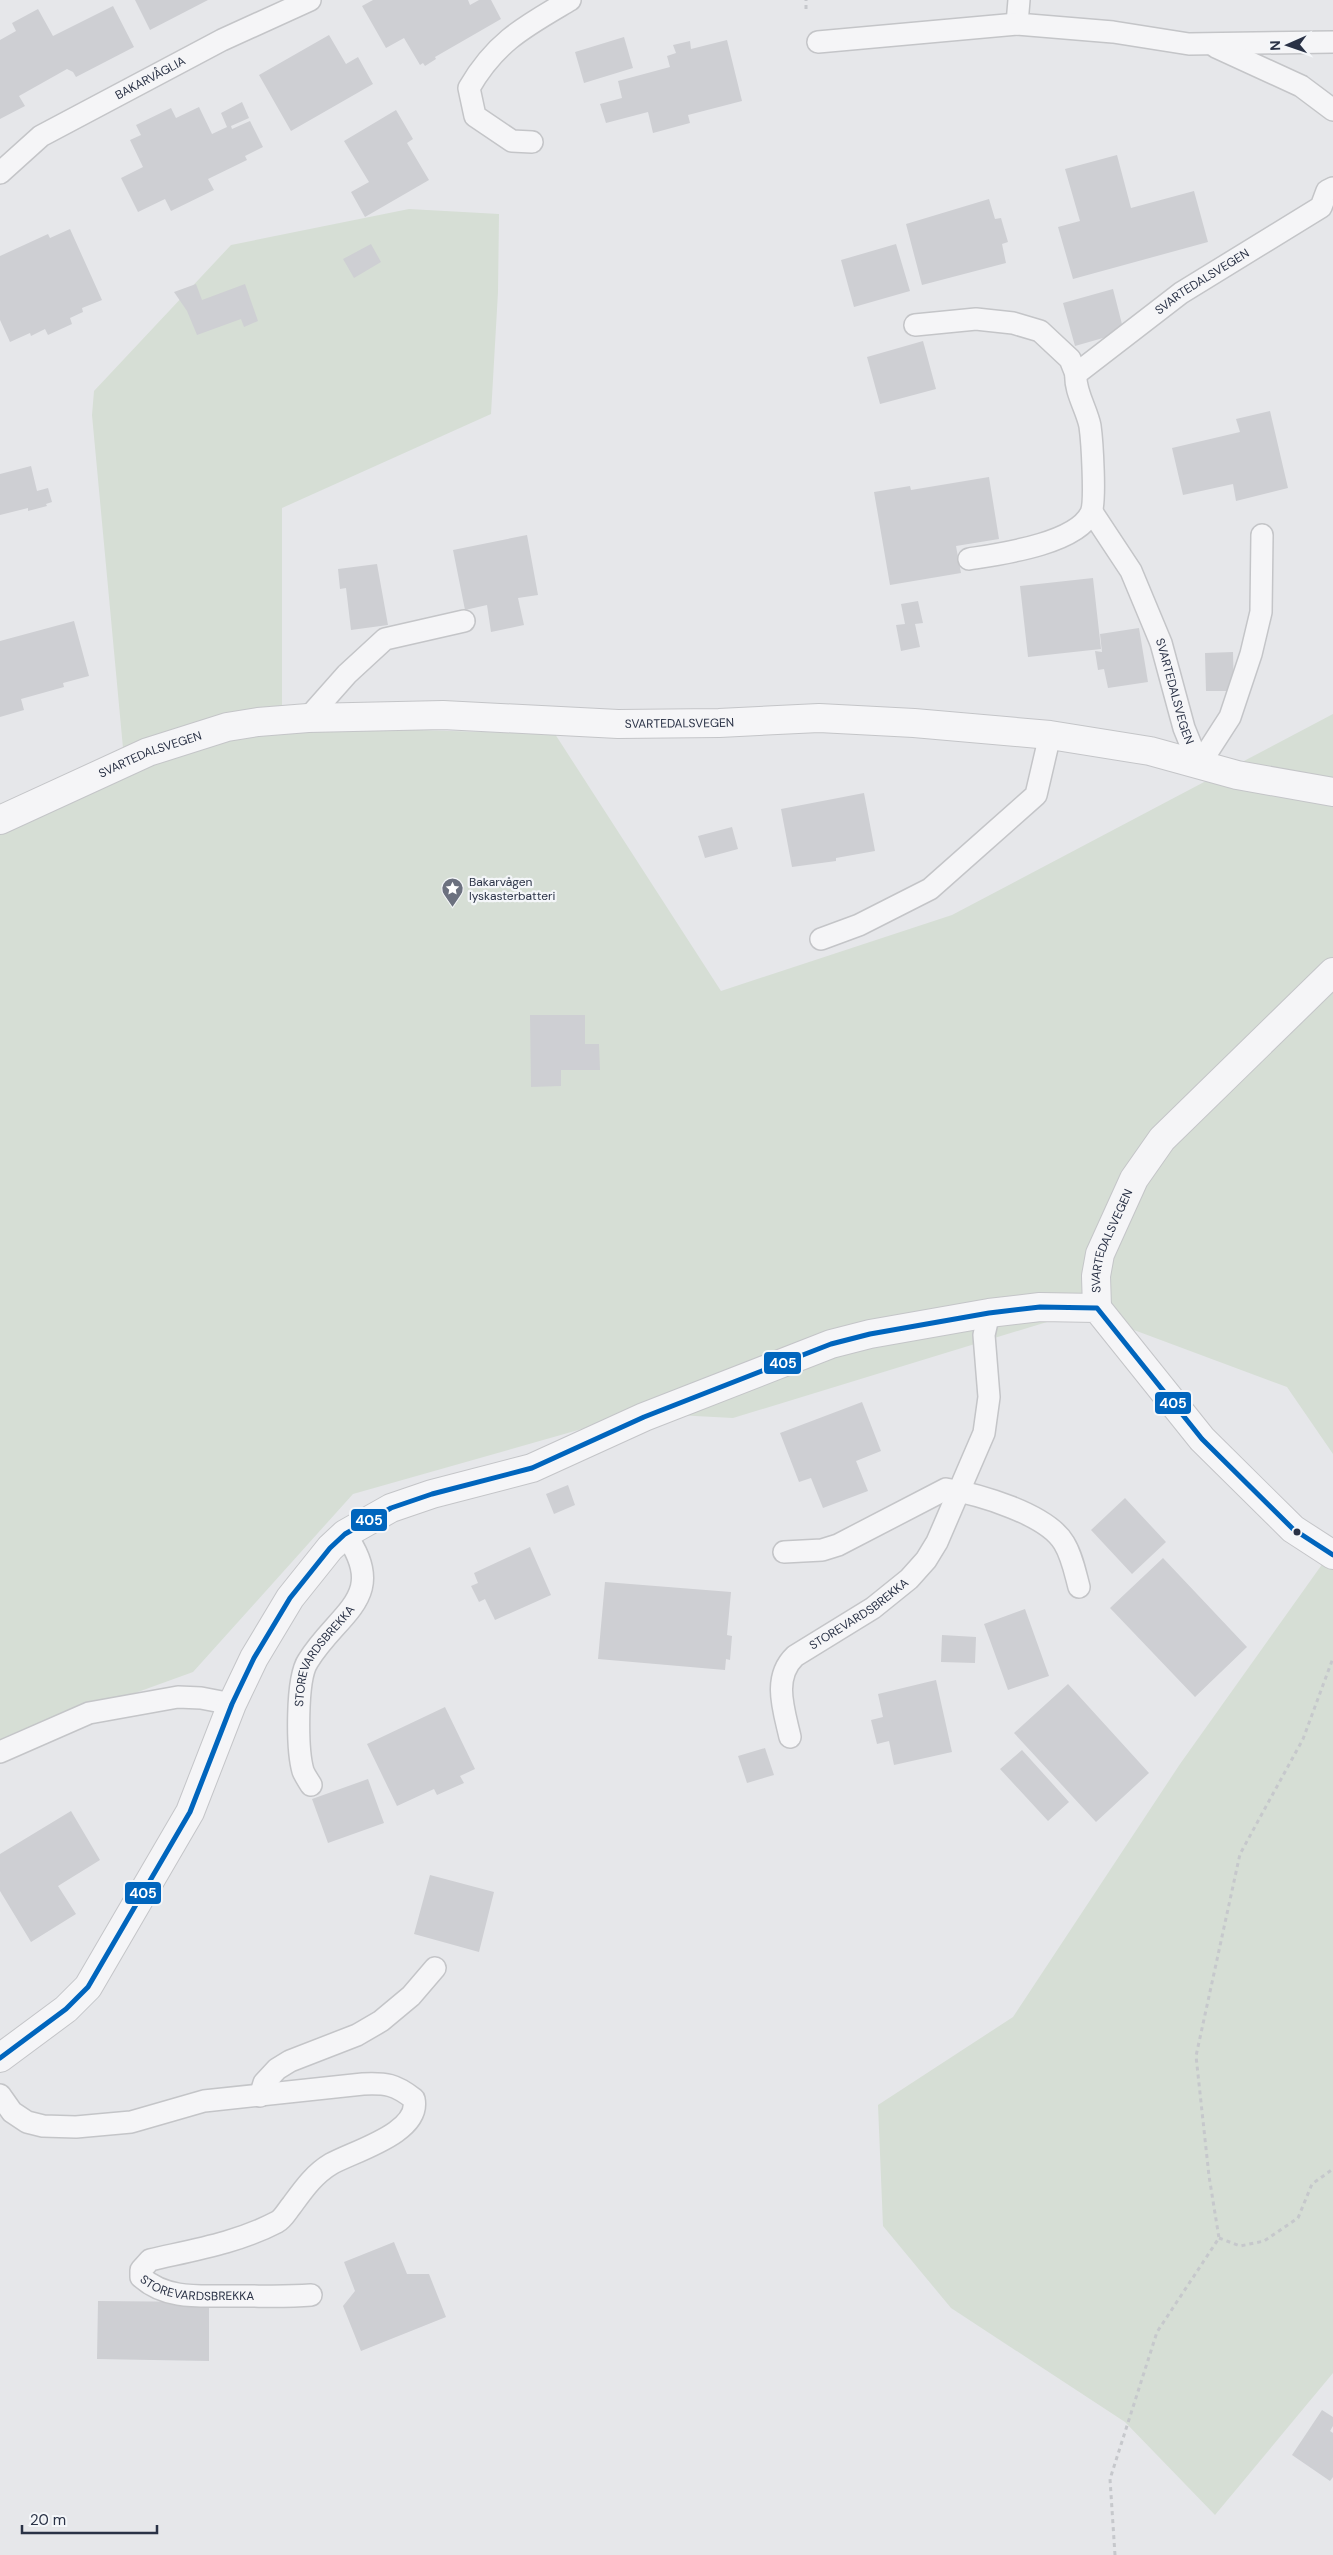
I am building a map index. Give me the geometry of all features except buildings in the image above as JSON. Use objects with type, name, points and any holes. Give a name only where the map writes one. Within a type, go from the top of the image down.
[{"type":"street","name":"SVARTEDALSVEGEN","points":[[0,820],[148,752],[227,728],[258,722],[308,718],[443,716],[627,724],[719,723],[819,718],[914,722],[1050,735],[1150,751],[1237,775],[1333,792]]},
{"type":"street","name":"SVARTEDALSVEGEN","points":[[1333,972],[1162,1139],[1134,1179],[1111,1226],[1100,1254],[1096,1276],[1097,1308],[1202,1440],[1293,1529],[1333,1555]]},
{"type":"street","points":[[0,2058],[66,2009],[88,1987],[190,1812],[232,1704],[254,1658],[290,1598],[330,1548],[345,1534],[391,1508],[432,1494],[532,1468],[644,1417],[831,1344],[870,1334],[989,1313],[1040,1308],[1097,1308]]},
{"type":"lane","name":"BAKARVÅGLIA","points":[[0,172],[41,136],[222,40],[310,0]]},
{"type":"lane","points":[[532,142],[512,141],[475,116],[469,88],[483,64],[519,30],[570,0]]},
{"type":"lane","points":[[1017,24],[1019,0]]},
{"type":"lane","points":[[818,42],[1017,24],[1113,32],[1189,44],[1333,42]]},
{"type":"lane","points":[[1211,45],[1301,86],[1333,110]]},
{"type":"lane","name":"SVARTEDALSVEGEN","points":[[1076,374],[1181,293],[1321,207],[1331,191]]},
{"type":"lane","points":[[915,325],[976,319],[1013,323],[1040,331],[1070,359],[1076,374],[1089,424],[1093,451],[1092,512],[1083,523],[1069,533],[1021,550],[969,559]]},
{"type":"lane","name":"SVARTEDALSVEGEN","points":[[1092,512],[1131,571],[1161,643],[1184,728],[1199,765]]},
{"type":"lane","name":"SVARTEDALSVEGEN","points":[[1199,765],[1230,718],[1250,654],[1261,612],[1262,535]]},
{"type":"lane","points":[[308,718],[347,674],[384,639],[464,622]]},
{"type":"lane","points":[[821,939],[858,925],[930,889],[1036,796],[1050,735]]},
{"type":"lane","name":"STOREVARDSBREKKA","points":[[790,1737],[781,1697],[782,1676],[786,1664],[795,1656],[873,1608],[908,1579],[926,1560],[937,1542],[961,1491],[984,1433],[987,1416],[989,1397],[984,1335],[989,1313]]},
{"type":"lane","points":[[784,1552],[822,1550],[838,1546],[946,1489],[961,1491],[1038,1519],[1064,1542],[1072,1559],[1079,1587]]},
{"type":"lane","name":"STOREVARDSBREKKA","points":[[311,1785],[303,1771],[298,1716],[302,1678],[307,1662],[339,1623],[359,1594],[364,1582],[363,1569],[355,1548],[345,1534]]},
{"type":"lane","points":[[0,1752],[89,1713],[178,1697],[201,1698],[232,1704]]},
{"type":"lane","points":[[260,2096],[264,2083],[277,2069],[290,2061],[357,2035],[381,2021],[411,1996],[436,1968]]},
{"type":"lane","name":"STOREVARDSBREKKA","points":[[0,2095],[12,2112],[27,2122],[42,2126],[76,2127],[131,2122],[204,2101],[384,2084],[400,2088],[414,2099],[416,2108],[398,2132],[329,2165],[309,2181],[280,2221],[237,2240],[150,2260],[141,2270],[141,2277],[150,2285],[168,2292],[193,2296],[276,2297],[311,2295]]},
{"type":"path","points":[[1115,2555],[1110,2479],[1158,2332],[1219,2238],[1209,2176],[1196,2056],[1240,1854],[1304,1739],[1333,1658]]},
{"type":"path","points":[[1219,2238],[1240,2246],[1264,2241],[1298,2218],[1312,2184],[1333,2169]]},
{"type":"shaded area","points":[[409,209],[499,214],[498,292],[491,414],[282,508],[282,726],[555,734],[721,991],[952,915],[1333,714],[1333,1454],[1287,1387],[1083,1311],[733,1418],[638,1413],[353,1494],[193,1672],[0,1742],[0,821],[123,748],[92,415],[94,391],[231,245]]},
{"type":"shaded area","points":[[1333,1549],[1333,2373],[1215,2515],[1125,2422],[951,2308],[883,2226],[878,2105],[1013,2017],[1180,1764]]},
{"type":"transit line","name":"405","points":[[0,2058],[66,2009],[88,1987],[190,1812],[232,1704],[254,1658],[290,1598],[330,1548],[345,1534],[391,1508],[432,1494],[532,1468],[644,1417],[831,1344],[870,1334],[989,1313],[1040,1307],[1097,1308],[1202,1439],[1293,1529],[1333,1555]]},
{"type":"place","name":"Bakarvågen lyskasterbatteri","points":[[453,908]]}]
